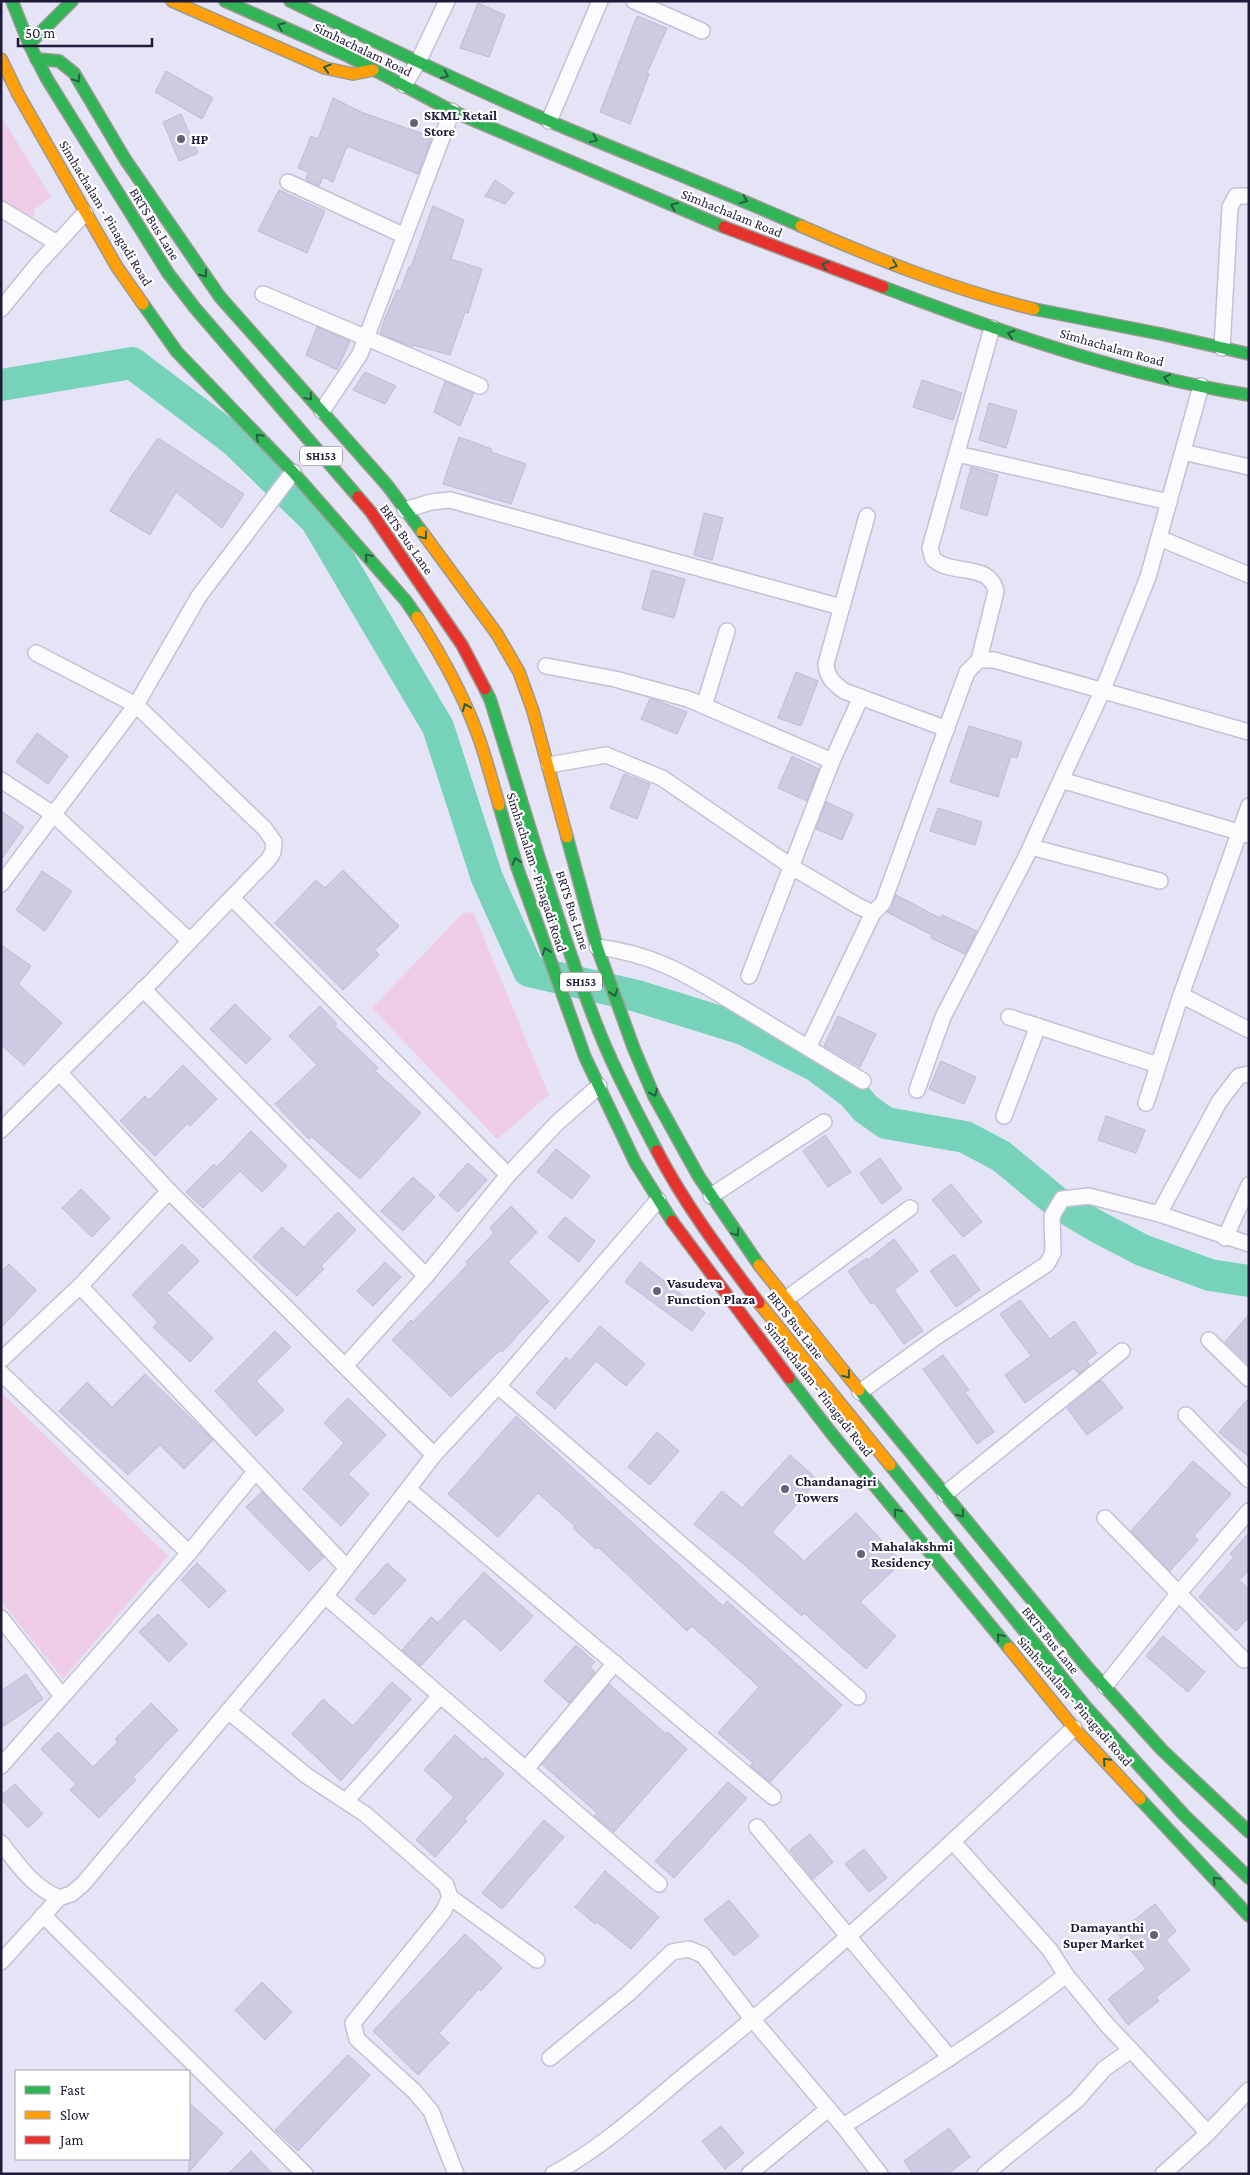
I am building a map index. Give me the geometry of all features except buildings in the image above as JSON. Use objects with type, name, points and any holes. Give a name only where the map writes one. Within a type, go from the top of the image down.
[{"type":"main road","points":[[29,44],[72,1]]},
{"type":"main road","points":[[172,1],[325,68],[353,74],[374,70]]},
{"type":"main road","name":"Simhachalam Road","points":[[225,1],[374,70],[452,111],[713,223],[996,315],[1140,372],[1249,395]]},
{"type":"main road","points":[[290,1],[418,62],[550,121],[716,188],[996,315],[1222,348],[1249,354]]},
{"type":"main road","points":[[1,11],[13,3]]},
{"type":"main road","name":"BRTS Bus Lane","points":[[13,3],[36,59],[168,273],[195,308],[371,512],[462,645],[490,700],[567,942],[595,1021],[616,1068],[668,1172],[726,1259],[766,1313],[1086,1706],[1184,1815],[1249,1878]]},
{"type":"main road","points":[[36,59],[59,62],[74,73],[125,158],[220,297],[387,485],[497,634],[519,672],[534,711],[597,947],[634,1049],[654,1096],[699,1177],[745,1246],[860,1392],[1105,1686],[1162,1750],[1249,1832]]},
{"type":"main road","name":"Simhachalam - Pinagadi Road","points":[[2,62],[18,94],[117,267],[177,352],[293,472],[406,601],[434,643],[463,699],[480,742],[517,867],[561,994],[598,1086],[635,1162],[658,1200],[691,1248],[832,1434],[1074,1728],[1249,1916]]},
{"type":"street","points":[[404,85],[418,62],[447,1]]},
{"type":"street","points":[[550,121],[600,1]]},
{"type":"street","points":[[634,1],[702,31]]},
{"type":"street","points":[[322,411],[360,354],[452,111]]},
{"type":"street","points":[[288,182],[405,236]]},
{"type":"street","points":[[1222,348],[1230,207],[1236,196],[1249,196]]},
{"type":"street","points":[[1,209],[57,243]]},
{"type":"street","points":[[1,309],[13,292],[86,213]]},
{"type":"street","points":[[263,294],[480,386]]},
{"type":"street","points":[[808,1048],[873,912],[883,903],[967,672],[979,660],[996,592],[994,583],[987,576],[978,572],[944,565],[933,559],[930,548],[996,315]]},
{"type":"street","points":[[917,1090],[943,1017],[1031,846],[1102,692],[1148,577],[1201,386]]},
{"type":"street","points":[[1183,452],[1249,467]]},
{"type":"street","points":[[956,454],[1169,502]]},
{"type":"street","points":[[1,884],[136,705],[199,596],[293,472]]},
{"type":"street","points":[[405,510],[431,502],[450,500],[841,608]]},
{"type":"street","points":[[867,516],[826,664],[826,673],[834,684],[844,691],[947,728]]},
{"type":"street","points":[[1158,538],[1249,575]]},
{"type":"street","points":[[704,706],[727,631]]},
{"type":"street","points":[[1,1130],[232,898],[268,860],[273,852],[274,842],[265,829],[136,705],[36,653]]},
{"type":"street","points":[[979,660],[994,660],[1249,732]]},
{"type":"street","points":[[546,666],[615,679],[688,699],[832,762]]},
{"type":"street","points":[[749,976],[832,762],[862,697]]},
{"type":"street","points":[[549,765],[606,755],[640,768],[662,778],[792,868],[858,906],[873,912]]},
{"type":"street","points":[[1,780],[53,814],[190,941]]},
{"type":"street","points":[[1061,780],[1244,834]]},
{"type":"street","points":[[1146,1104],[1181,995],[1244,834],[1249,806]]},
{"type":"street","points":[[1031,846],[1160,882]]},
{"type":"street","points":[[232,898],[508,1175]]},
{"type":"street","points":[[597,947],[625,950],[654,960],[688,976],[863,1081]]},
{"type":"street","points":[[143,989],[426,1276]]},
{"type":"street","points":[[1181,995],[1249,1030]]},
{"type":"street","points":[[1008,1016],[1158,1065]]},
{"type":"street","points":[[1004,1116],[1038,1026]]},
{"type":"street","points":[[59,1072],[169,1191],[434,1455]]},
{"type":"street","points":[[1159,1214],[1219,1102],[1238,1076],[1249,1074]]},
{"type":"street","points":[[345,1366],[426,1276],[508,1175],[557,1123],[598,1086]]},
{"type":"street","points":[[711,1196],[824,1122]]},
{"type":"street","points":[[1225,1238],[1249,1185]]},
{"type":"street","points":[[1,1360],[80,1286],[169,1191]]},
{"type":"street","points":[[860,1392],[936,1337],[1047,1264],[1053,1253],[1052,1216],[1062,1199],[1089,1196],[1159,1214],[1225,1238],[1249,1244]]},
{"type":"street","points":[[1,1962],[59,1898],[71,1894],[83,1884],[325,1596],[409,1490],[434,1455],[498,1386],[658,1200]]},
{"type":"street","points":[[786,1299],[910,1208]]},
{"type":"street","points":[[80,1286],[347,1568]]},
{"type":"street","points":[[1209,1340],[1249,1379]]},
{"type":"street","points":[[945,1494],[1122,1351]]},
{"type":"street","points":[[1,1373],[189,1553]]},
{"type":"street","points":[[498,1386],[858,1697]]},
{"type":"street","points":[[1186,1415],[1249,1480]]},
{"type":"street","points":[[1,1766],[189,1553],[255,1472]]},
{"type":"street","points":[[409,1490],[773,1797]]},
{"type":"street","points":[[1105,1686],[1178,1594],[1249,1511]]},
{"type":"street","points":[[1105,1518],[1244,1660]]},
{"type":"street","points":[[325,1596],[659,1884]]},
{"type":"street","points":[[1,1618],[62,1696]]},
{"type":"street","points":[[526,1769],[615,1664]]},
{"type":"street","points":[[346,1801],[440,1696]]},
{"type":"street","points":[[228,1711],[307,1776],[365,1814],[446,1885],[450,1897],[537,1960]]},
{"type":"street","points":[[553,2174],[589,2153],[753,2020],[953,1842],[1074,1728]]},
{"type":"street","points":[[756,1827],[950,2058]]},
{"type":"street","points":[[953,1842],[1050,1950],[1066,1976],[1108,2026],[1208,2133]]},
{"type":"street","points":[[1,1843],[28,1878],[42,1890],[59,1898]]},
{"type":"street","points":[[450,1897],[443,1912],[353,2023],[357,2039],[414,2092],[431,2111],[456,2174]]},
{"type":"street","points":[[43,1915],[305,2174]]},
{"type":"street","points":[[550,2058],[629,1993],[672,1952],[689,1949],[703,1955],[753,2020],[843,2126],[880,2174]]},
{"type":"street","points":[[843,2126],[950,2058],[1066,1976]]},
{"type":"street","points":[[985,2174],[1078,2100],[1104,2069],[1131,2050]]},
{"type":"street","points":[[1163,2174],[1208,2133],[1249,2090]]},
{"type":"street","points":[[749,2174],[828,2109]]},
{"type":"shaded area","points":[[1,116],[51,197],[34,210],[34,217],[1,202]]},
{"type":"shaded area","points":[[473,912],[549,1095],[497,1139],[372,1008],[463,913]]},
{"type":"shaded area","points":[[1,1392],[168,1556],[63,1679],[1,1601]]},
{"type":"waterway","points":[[1,385],[132,363],[235,441],[316,520],[438,727],[487,878],[529,971],[637,996],[743,1029],[816,1066],[852,1093],[866,1109],[886,1123],[965,1137],[1001,1156],[1059,1204],[1142,1250],[1210,1275],[1249,1281]]},
{"type":"traffic: fast","points":[[12,1],[29,44],[47,79],[168,273],[195,308],[358,497]]},
{"type":"traffic: fast","points":[[29,44],[72,1]]},
{"type":"traffic: fast","points":[[225,1],[346,55],[452,111],[724,227]]},
{"type":"traffic: fast","points":[[290,1],[516,107],[801,226]]},
{"type":"traffic: fast","points":[[36,59],[59,61],[74,73],[125,159],[220,297],[387,485],[422,532]]},
{"type":"traffic: fast","points":[[883,287],[1017,336],[1109,364],[1155,376],[1249,395]]},
{"type":"traffic: fast","points":[[143,304],[177,352],[293,472],[406,601],[417,617]]},
{"type":"traffic: fast","points":[[1034,309],[1161,334],[1249,354]]},
{"type":"traffic: fast","points":[[485,689],[490,699],[580,981],[609,1054],[657,1151]]},
{"type":"traffic: fast","points":[[499,805],[517,867],[585,1057],[635,1162],[672,1221]]},
{"type":"traffic: fast","points":[[567,837],[597,947],[634,1049],[654,1096],[699,1177],[759,1265]]},
{"type":"traffic: fast","points":[[789,1378],[832,1434],[1009,1648]]},
{"type":"traffic: fast","points":[[859,1390],[1088,1668],[1162,1750],[1249,1832]]},
{"type":"traffic: fast","points":[[890,1465],[1086,1707],[1184,1815],[1249,1878]]},
{"type":"traffic: fast","points":[[1140,1799],[1249,1916]]},
{"type":"traffic: slow","points":[[172,1],[325,68],[353,74],[373,70]]},
{"type":"traffic: slow","points":[[1,59],[18,94],[117,267],[143,304]]},
{"type":"traffic: slow","points":[[801,226],[916,273],[974,293],[1034,309]]},
{"type":"traffic: slow","points":[[422,532],[497,634],[519,672],[533,711],[567,837]]},
{"type":"traffic: slow","points":[[417,617],[444,662],[467,709],[480,741],[499,805]]},
{"type":"traffic: slow","points":[[759,1265],[859,1390]]},
{"type":"traffic: slow","points":[[759,1303],[890,1465]]},
{"type":"traffic: slow","points":[[1009,1648],[1074,1728],[1140,1799]]},
{"type":"traffic: jam","points":[[724,227],[883,287]]},
{"type":"traffic: jam","points":[[358,497],[371,512],[462,645],[485,689]]},
{"type":"traffic: jam","points":[[657,1151],[692,1210],[759,1303]]},
{"type":"traffic: jam","points":[[672,1221],[789,1378]]},
{"type":"place","name":"SKML Retail Store","points":[[414,123]]},
{"type":"place","name":"HP","points":[[181,139]]},
{"type":"place","name":"Vasudeva Function Plaza","points":[[657,1291]]},
{"type":"place","name":"Chandanagiri Towers","points":[[785,1489]]},
{"type":"place","name":"Mahalakshmi Residency","points":[[861,1554]]},
{"type":"place","name":"Damayanthi Super Market","points":[[1154,1935]]}]
